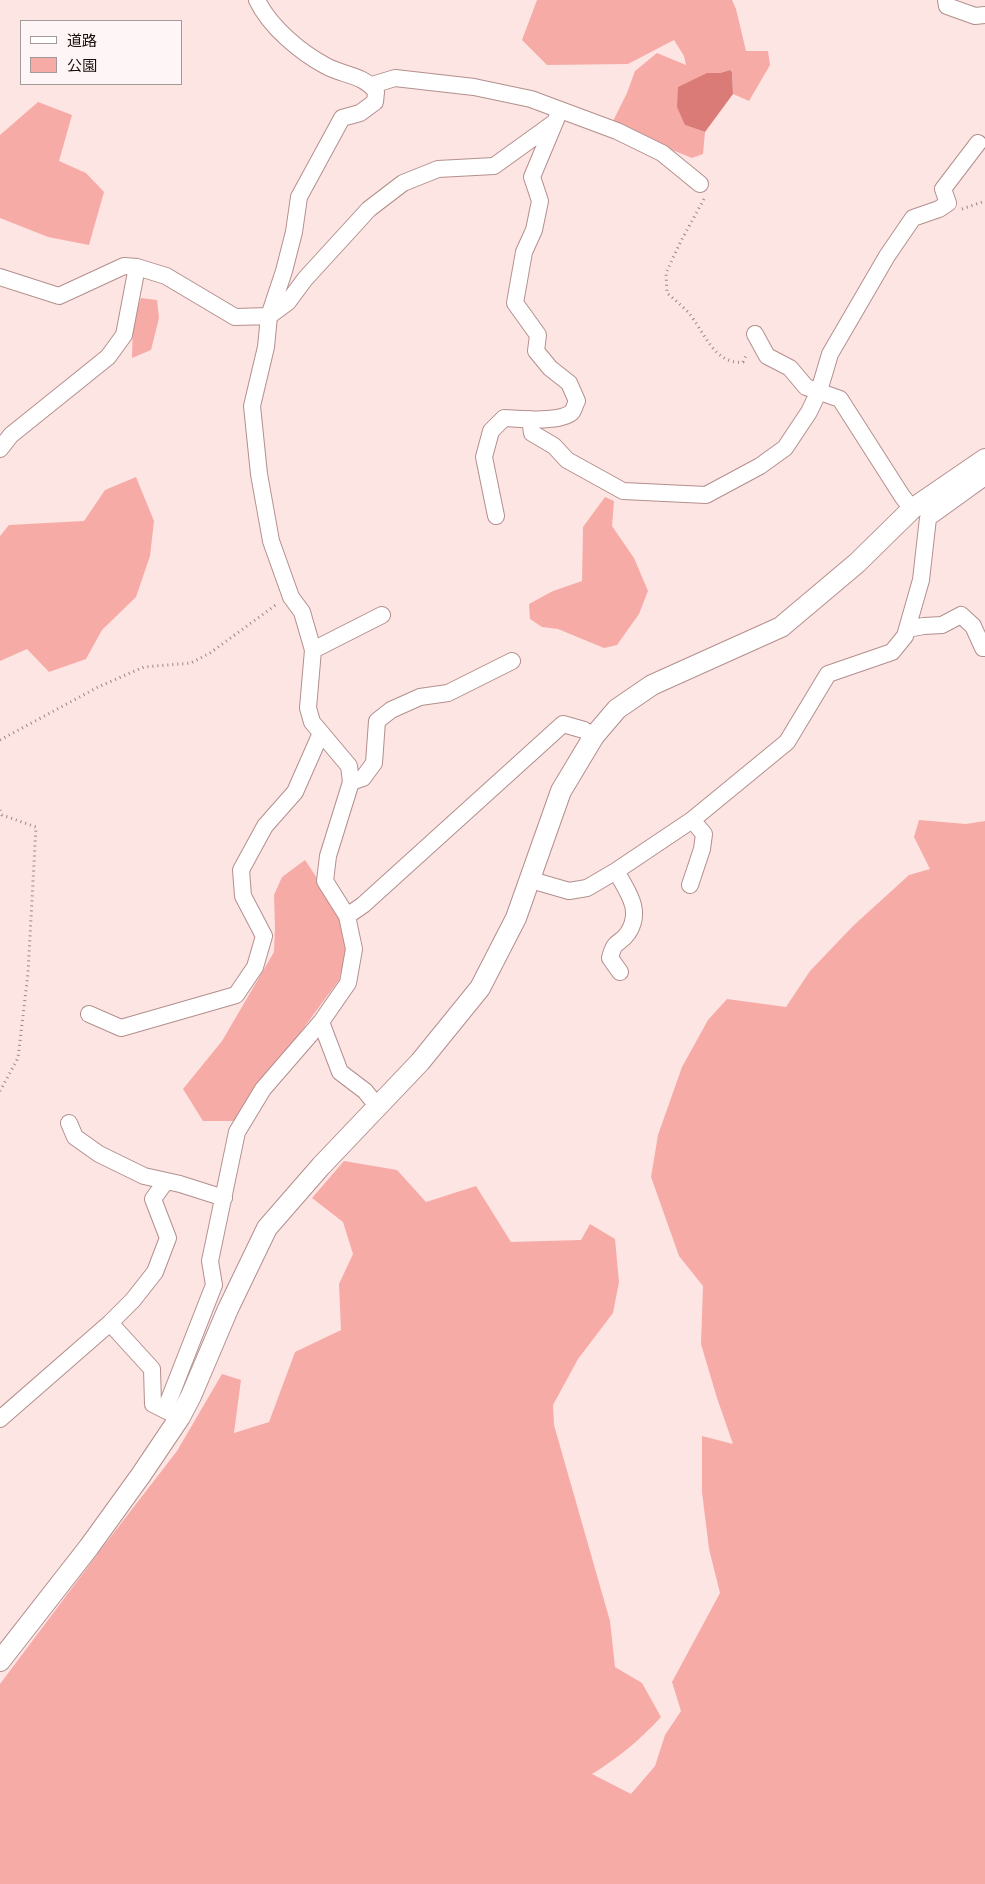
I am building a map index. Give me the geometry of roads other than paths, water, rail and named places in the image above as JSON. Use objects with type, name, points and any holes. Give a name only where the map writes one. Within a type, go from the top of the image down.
[{"type":"street","points":[[0,1661],[141,1475],[172,1413],[214,1285],[210,1261],[238,1132],[263,1089],[321,1022],[348,983],[354,949],[347,916],[325,882],[328,856],[351,782],[349,766],[312,722],[308,708],[313,650],[302,612],[291,597],[271,541],[259,474],[252,406],[266,347],[269,316],[284,271],[294,232],[299,197],[342,118],[360,113],[375,102],[376,92],[372,85],[367,82],[326,66],[284,37],[260,7],[257,0]]},
{"type":"street","points":[[946,0],[947,6],[975,16],[985,15]]},
{"type":"street","points":[[372,85],[395,78],[474,87],[531,99],[557,116],[617,131],[662,153],[700,184]]},
{"type":"street","points":[[0,277],[58,296],[124,266],[137,267],[166,276],[235,317],[269,316],[288,302],[305,279],[369,209],[403,183],[438,169],[494,166],[557,116]]},
{"type":"street","points":[[496,516],[484,457],[492,431],[504,418],[562,418],[572,411],[577,401],[570,384],[550,368],[536,351],[538,335],[515,303],[524,252],[534,230],[540,201],[532,177],[557,116]]},
{"type":"street","points":[[530,419],[532,432],[554,446],[567,460],[623,491],[706,495],[760,466],[785,448],[809,412],[819,391],[830,354],[887,256],[913,218],[939,209],[948,203],[943,189],[978,143]]},
{"type":"street","points":[[0,450],[11,435],[108,356],[124,335],[137,267]]},
{"type":"street","points":[[756,334],[766,356],[790,368],[806,387],[840,399],[912,509]]},
{"type":"street","points":[[172,1413],[191,1396],[228,1309],[267,1228],[321,1166],[420,1062],[480,988],[516,918],[561,791],[594,736],[617,709],[652,685],[781,627],[856,563],[912,509],[985,459]]},
{"type":"street","points":[[531,880],[569,891],[587,888],[616,872],[692,820],[787,742],[828,674],[892,652],[905,636],[921,580],[928,518],[985,477]]},
{"type":"street","points":[[313,650],[382,615]]},
{"type":"street","points":[[907,629],[942,625],[961,615],[973,626],[983,648],[985,648]]},
{"type":"street","points":[[351,782],[363,778],[374,763],[377,721],[391,710],[420,697],[448,693],[512,661]]},
{"type":"street","points":[[347,916],[364,905],[563,724],[584,730],[594,736]]},
{"type":"street","points":[[89,1014],[121,1028],[236,996],[255,967],[264,936],[243,896],[241,870],[265,826],[295,792],[321,733]]},
{"type":"street","points":[[690,885],[702,849],[704,834],[692,820]]},
{"type":"street","points":[[616,872],[634,904],[634,918],[628,934],[613,945],[610,958],[620,972]]},
{"type":"street","points":[[321,1022],[340,1072],[365,1091],[378,1108]]},
{"type":"street","points":[[69,1123],[75,1137],[99,1154],[144,1176],[224,1198]]},
{"type":"street","points":[[0,1419],[110,1323],[134,1300],[155,1272],[168,1238],[153,1199],[166,1181]]},
{"type":"street","points":[[110,1323],[152,1369],[153,1404],[172,1413]]}]
